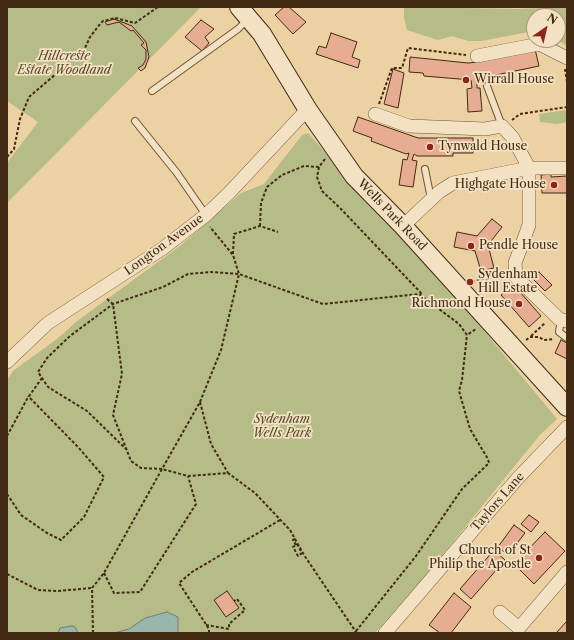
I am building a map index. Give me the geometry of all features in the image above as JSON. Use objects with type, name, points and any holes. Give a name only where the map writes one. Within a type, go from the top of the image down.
[{"type":"street","name":"Wells Park Road","points":[[244,12],[262,34],[308,110],[354,176],[403,226],[567,407]]},
{"type":"street","points":[[477,56],[539,44],[567,58]]},
{"type":"street","name":"Longton Avenue","points":[[7,362],[48,323],[74,305],[98,292],[207,219],[308,110]]},
{"type":"street","points":[[375,114],[409,126],[484,129],[502,126],[513,138],[529,168],[529,225],[515,263],[516,277],[561,318]]},
{"type":"street","points":[[403,226],[431,200],[453,183],[529,168],[567,168]]},
{"type":"street","name":"Taylors Lane","points":[[385,633],[517,479],[567,427]]},
{"type":"street","points":[[500,612],[519,628],[567,572]]},
{"type":"lane","points":[[152,91],[238,29],[244,12]]},
{"type":"lane","points":[[487,86],[502,126]]},
{"type":"lane","points":[[135,121],[177,173],[207,219]]},
{"type":"lane","points":[[425,169],[431,200]]},
{"type":"lane","points":[[561,318],[558,328],[561,334],[567,338]]},
{"type":"path","points":[[7,157],[14,149],[20,119],[29,97],[84,50],[90,37],[100,24],[104,21],[115,18],[135,23],[158,7]]},
{"type":"path","points":[[375,114],[392,68],[402,68],[408,48],[477,56]]},
{"type":"path","points":[[502,126],[520,114],[567,107]]},
{"type":"path","points":[[335,150],[319,167],[317,177],[322,192],[352,220],[421,293],[419,294]]},
{"type":"path","points":[[260,226],[261,203],[267,187],[282,175],[304,166],[319,167]]},
{"type":"path","points":[[93,633],[92,588],[104,573],[200,402],[221,350],[239,274],[233,255],[207,219]]},
{"type":"path","points":[[233,255],[234,234],[260,226],[278,232]]},
{"type":"path","points":[[127,450],[87,411],[48,387],[38,372],[47,358],[70,336],[113,304],[163,287],[188,274],[211,272],[239,274],[323,304],[419,294],[459,324],[467,335],[462,380],[459,391],[470,429],[489,463],[462,489],[412,562],[355,632],[296,545],[293,540],[295,539]]},
{"type":"path","points":[[462,290],[474,280],[493,276],[516,277]]},
{"type":"path","points":[[98,292],[113,304],[122,374],[113,415],[131,461],[141,468],[162,469],[188,476],[228,473]]},
{"type":"path","points":[[516,350],[530,337],[561,318]]},
{"type":"path","points":[[467,335],[489,320]]},
{"type":"path","points":[[530,337],[550,340],[561,334]]},
{"type":"path","points":[[7,436],[28,396],[42,378]]},
{"type":"path","points":[[7,494],[21,515],[47,533],[61,540],[84,517],[104,477],[78,447],[28,396]]},
{"type":"path","points":[[200,402],[211,444],[228,473],[255,493],[295,539],[303,554]]},
{"type":"path","points":[[104,573],[114,593],[140,592],[196,504],[188,476]]},
{"type":"path","points":[[209,633],[206,625],[179,583],[192,572],[280,520]]},
{"type":"path","points":[[296,545],[293,547],[298,556],[303,554]]},
{"type":"path","points":[[7,574],[38,590],[58,592],[92,588]]},
{"type":"path","points":[[206,625],[229,629],[229,624],[245,610],[237,599],[234,601]]},
{"type":"green space","name":"Hillcreste Estate Woodland","points":[[7,7],[201,7],[7,203],[7,163],[38,122],[7,101]]},
{"type":"green space","points":[[404,7],[526,9],[526,33],[481,41],[468,41],[452,36],[438,40],[407,30],[404,18]]},
{"type":"green space","points":[[567,7],[567,46],[566,8],[542,8]]},
{"type":"green space","points":[[567,110],[567,122],[557,124],[540,122],[539,114]]},
{"type":"green space","name":"Sydenham Wells Park","points":[[308,133],[480,326],[557,419],[539,436],[427,574],[375,633],[7,633],[7,380],[13,371],[57,339],[77,321],[180,246],[241,193],[264,184],[302,135]]},
{"type":"water","points":[[167,612],[178,617],[178,633],[114,633],[129,629],[145,618]]},
{"type":"water","points":[[75,627],[78,633],[58,633],[60,628]]},
{"type":"building","points":[[284,7],[289,7],[306,22],[293,34],[275,15]]},
{"type":"building","points":[[114,19],[132,26],[146,42],[149,57],[145,68],[141,71],[138,68],[143,65],[146,59],[146,50],[141,45],[144,43],[133,30],[131,31],[119,22],[107,25],[105,22]]},
{"type":"building","points":[[201,20],[214,29],[205,37],[209,43],[202,51],[185,37]]},
{"type":"building","points":[[331,33],[357,42],[352,57],[360,60],[358,68],[316,54],[319,46],[326,48]]},
{"type":"building","name":"Wirrall House","points":[[535,49],[539,66],[477,79],[477,88],[480,88],[482,111],[468,112],[467,89],[472,88],[471,80],[424,76],[423,73],[409,72],[410,57],[468,63],[479,62]]},
{"type":"building","points":[[393,69],[404,73],[398,108],[384,104]]},
{"type":"building","name":"Tynwald House","points":[[358,117],[418,138],[473,138],[473,153],[453,153],[453,156],[417,156],[414,154],[412,160],[417,161],[413,187],[399,185],[403,159],[407,160],[409,153],[406,154],[371,141],[372,138],[353,131]]},
{"type":"building","name":"Highgate House","points":[[551,174],[551,177],[567,176],[567,193],[542,193],[541,175]]},
{"type":"building","name":"Pendle House","points":[[492,219],[502,227],[488,245],[494,268],[481,271],[475,251],[454,247],[457,232],[477,236]]},
{"type":"building","points":[[539,272],[552,285],[545,291],[532,278]]},
{"type":"building","name":"Richmond House","points":[[513,284],[541,316],[529,327],[501,295]]},
{"type":"building","points":[[561,340],[567,343],[567,359],[555,353]]},
{"type":"building","points":[[529,515],[539,522],[531,532],[521,524]]},
{"type":"building","points":[[514,525],[525,533],[508,555],[498,547]]},
{"type":"building","name":"Church of St Philip the Apostle","points":[[545,532],[565,551],[534,584],[514,564]]},
{"type":"building","points":[[494,550],[505,560],[471,599],[460,589]]},
{"type":"building","points":[[227,591],[239,608],[226,617],[214,600]]},
{"type":"building","points":[[454,593],[471,607],[451,633],[440,633],[429,625]]},
{"type":"building","points":[[567,621],[567,633],[556,633]]},
{"type":"place","name":"Wirrall House","points":[[466,80]]},
{"type":"place","name":"Tynwald House","points":[[430,147]]},
{"type":"place","name":"Highgate House","points":[[554,185]]},
{"type":"place","name":"Pendle House","points":[[471,246]]},
{"type":"place","name":"Sydenham Hill Estate","points":[[470,282]]},
{"type":"place","name":"Richmond House","points":[[519,304]]},
{"type":"place","name":"Church of St Philip the Apostle","points":[[539,558]]}]
